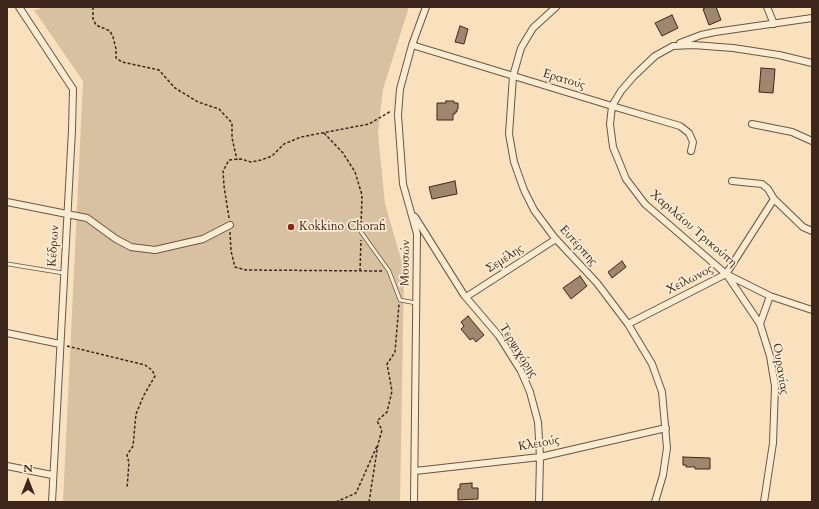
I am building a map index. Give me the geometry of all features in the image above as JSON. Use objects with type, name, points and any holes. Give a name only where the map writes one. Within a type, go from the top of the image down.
[{"type":"street","name":"Κέδρων","points":[[19,7],[73,89],[52,475],[52,502]]},
{"type":"street","name":"Μουσών","points":[[414,502],[417,234],[403,184],[398,107],[400,89],[412,45],[426,7]]},
{"type":"street","name":"Ευτέρπης","points":[[556,7],[534,28],[521,48],[513,76],[509,134],[514,162],[524,190],[534,210],[556,239],[597,283],[628,324],[652,364],[662,392],[667,448],[663,475],[655,502]]},
{"type":"street","points":[[767,7],[774,24]]},
{"type":"street","points":[[673,46],[701,35],[715,32],[812,18]]},
{"type":"street","name":"Ερατούς","points":[[412,45],[680,126],[689,133],[693,142],[691,151]]},
{"type":"street","name":"Χαριλάου Τρικούπη","points":[[812,63],[778,55],[733,48],[693,45],[673,46],[655,56],[641,68],[621,91],[612,106],[610,124],[613,147],[626,180],[645,204],[726,274],[770,296],[812,310]]},
{"type":"street","points":[[752,124],[792,132],[812,142]]},
{"type":"street","points":[[732,181],[762,184],[768,189],[774,199],[803,227],[812,231]]},
{"type":"street","name":"Χείλωνος","points":[[628,324],[726,274],[774,199]]},
{"type":"street","points":[[7,202],[87,218],[116,239],[131,247],[155,250],[202,239],[230,225]]},
{"type":"street","name":"Τερψιχόρης","points":[[411,210],[466,297],[499,336],[521,371],[530,392],[538,422],[540,457],[539,502]]},
{"type":"street","points":[[417,234],[425,233]]},
{"type":"street","name":"Σεμέλης","points":[[466,297],[556,239]]},
{"type":"street","name":"Ουρανίας","points":[[726,274],[760,324],[770,356],[775,386],[773,443],[764,502]]},
{"type":"street","points":[[760,324],[770,296]]},
{"type":"street","points":[[7,333],[60,344]]},
{"type":"street","name":"Κλειούς","points":[[415,471],[540,457],[666,428]]},
{"type":"street","points":[[7,466],[52,475]]},
{"type":"lane","points":[[361,232],[389,271],[400,300],[416,303]]},
{"type":"lane","points":[[8,264],[63,273]]},
{"type":"path","points":[[93,7],[93,19],[96,24],[110,31],[116,49],[116,58],[122,62],[159,70],[176,88],[198,102],[219,109],[232,123],[232,138],[237,160]]},
{"type":"path","points":[[389,271],[246,270],[235,267],[231,252],[230,225],[223,171],[229,160],[251,162],[261,160],[272,156],[284,144],[301,137],[369,124],[398,107]]},
{"type":"path","points":[[324,133],[343,153],[355,172],[362,195],[360,271]]},
{"type":"path","points":[[369,502],[378,444],[382,430],[377,421],[387,412],[392,391],[387,364],[395,352],[400,300]]},
{"type":"path","points":[[60,344],[145,366],[152,370],[155,376],[144,395],[136,414],[133,446],[127,455],[129,463],[127,488]]},
{"type":"path","points":[[336,502],[356,493],[378,444]]},
{"type":"shaded area","points":[[46,7],[409,7],[383,89],[378,133],[385,204],[404,269],[400,502],[63,502],[83,81],[34,10]]},
{"type":"building","points":[[707,7],[716,7],[721,20],[709,25],[703,9]]},
{"type":"building","points":[[672,15],[678,28],[662,36],[655,23]]},
{"type":"building","points":[[460,26],[468,29],[464,44],[455,42]]},
{"type":"building","points":[[761,68],[775,69],[773,93],[759,92]]},
{"type":"building","points":[[446,101],[454,101],[454,103],[458,103],[457,112],[453,114],[453,120],[437,120],[437,103],[446,103]]},
{"type":"building","points":[[455,181],[457,194],[432,199],[429,187]]},
{"type":"building","points":[[622,261],[626,267],[612,278],[608,272]]},
{"type":"building","points":[[580,276],[587,286],[571,299],[563,288]]},
{"type":"building","points":[[468,316],[484,335],[476,342],[473,338],[470,340],[461,329],[464,326],[461,322]]},
{"type":"building","points":[[683,457],[710,458],[710,469],[695,469],[695,467],[686,467],[686,465],[683,465]]},
{"type":"building","points":[[472,483],[472,488],[478,488],[478,499],[458,500],[458,489],[460,489],[460,484]]},
{"type":"place","name":"Kokkino Chorafi","points":[[291,227]]}]
